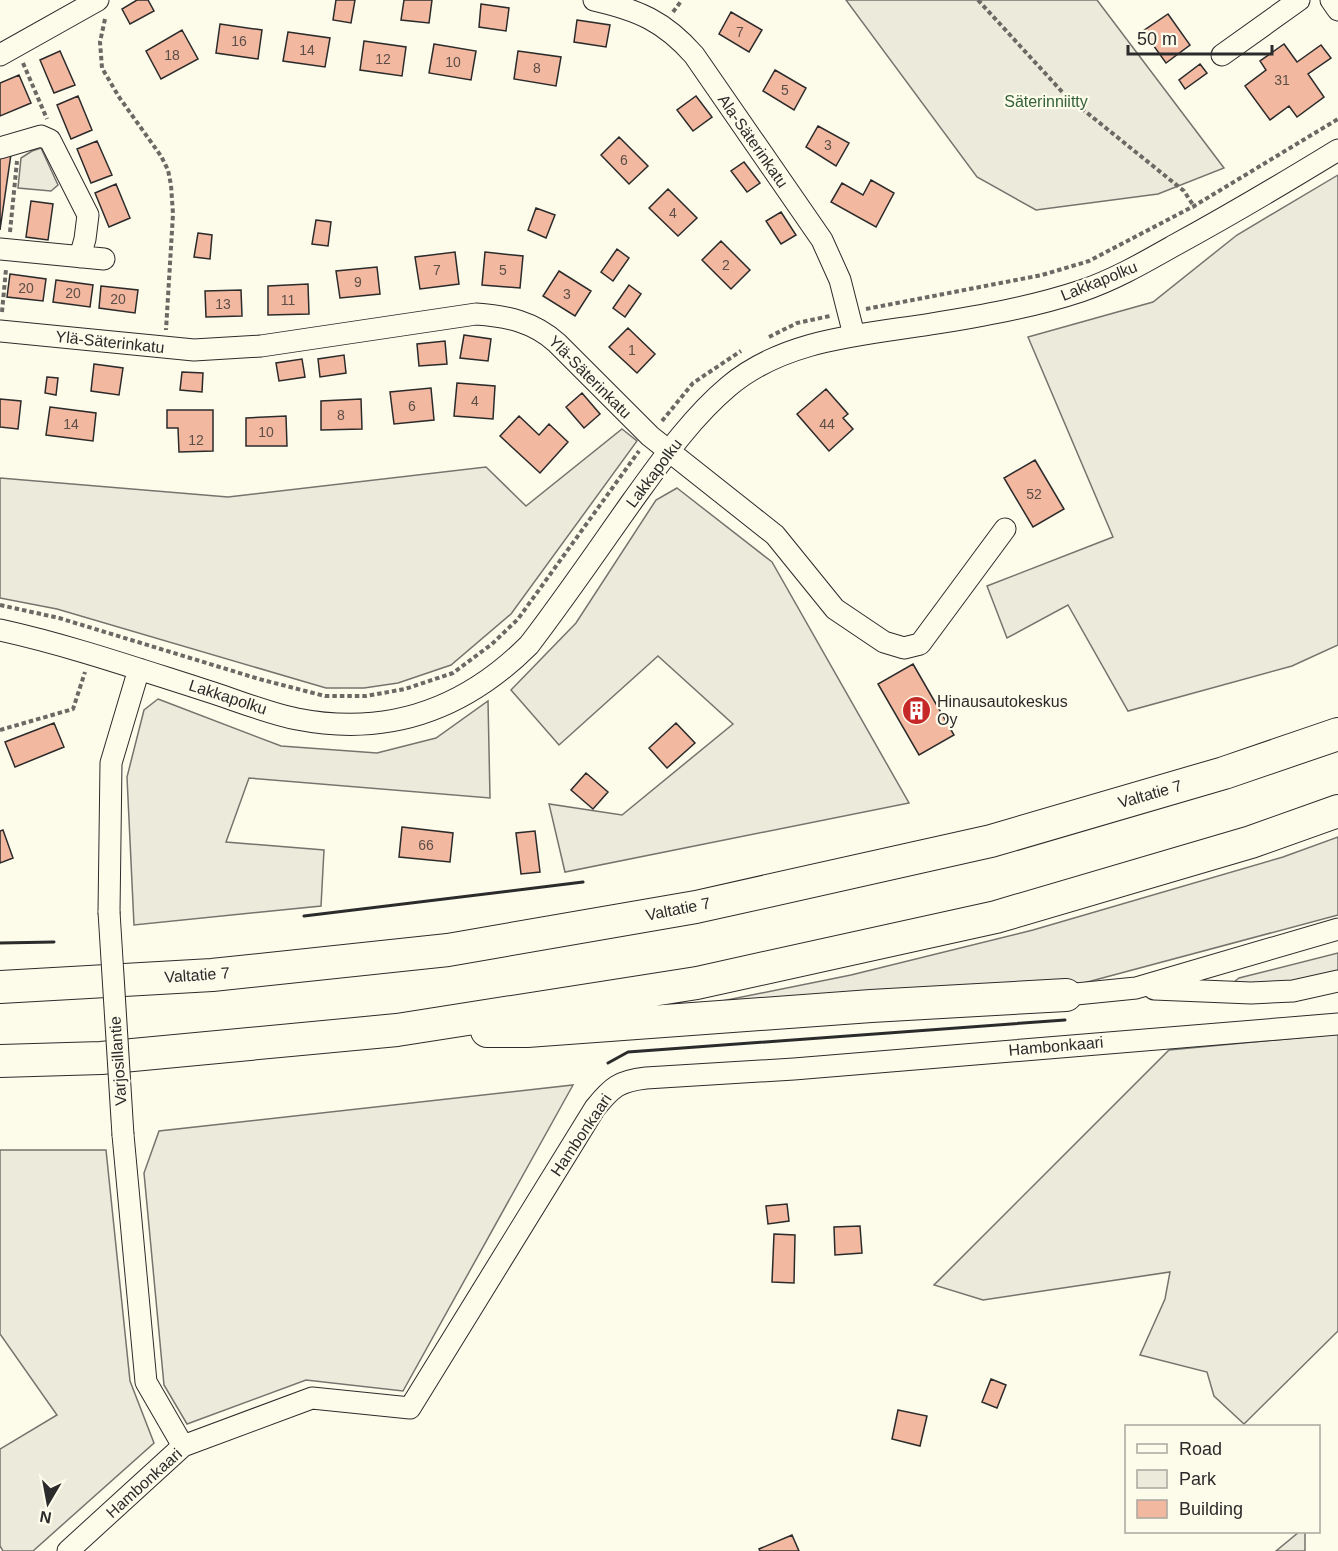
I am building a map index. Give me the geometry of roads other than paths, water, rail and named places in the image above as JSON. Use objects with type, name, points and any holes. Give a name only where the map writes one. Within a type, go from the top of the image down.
[{"type":"highway","name":"Valtatie 7","points":[[0,987],[212,975],[448,950],[696,907],[991,841],[1224,773],[1338,734]]},
{"type":"highway","points":[[0,1061],[101,1059],[397,1030],[697,983],[996,917],[1251,842],[1338,812]]},
{"type":"highway","points":[[397,1030],[527,1031],[859,1007],[1066,995]]},
{"type":"street","name":"Ala-Säterinkatu","points":[[594,0],[640,13],[656,21],[681,40],[694,55],[822,240],[840,280],[854,335]]},
{"type":"street","points":[[1222,55],[1299,0]]},
{"type":"street","points":[[1331,0],[1338,10]]},
{"type":"street","points":[[8,50],[101,8]]},
{"type":"street","points":[[0,148],[41,136],[50,140],[88,215],[80,257]]},
{"type":"street","name":"Lakkapolku","points":[[0,630],[91,654],[295,719],[337,724],[369,724],[436,710],[489,680],[529,645],[668,451],[709,404],[750,371],[789,351],[854,335],[934,324],[1022,307],[1083,290],[1123,273],[1238,211],[1338,150]]},
{"type":"street","points":[[0,249],[104,259]]},
{"type":"street","name":"Ylä-Säterinkatu","points":[[0,331],[194,350],[261,346],[476,314],[500,316],[526,323],[545,332],[650,436],[775,535],[835,609],[884,642],[904,648],[920,644],[1005,529]]},
{"type":"street","name":"Varjosillantie","points":[[139,669],[111,763],[109,912],[123,1135],[146,1382],[183,1446]]},
{"type":"street","points":[[1136,988],[1338,929]]},
{"type":"street","points":[[1066,995],[1136,988],[1251,993],[1293,991],[1338,981]]},
{"type":"street","name":"Hambonkaari","points":[[68,1551],[183,1446],[312,1398],[410,1408],[595,1108],[615,1085],[646,1078],[794,1069],[1338,1024]]},
{"type":"place","name":"Hinausautokeskus Oy","points":[[916,710]]},
{"type":"park label","name":"Säterinniitty","points":[[1046,101]]}]
